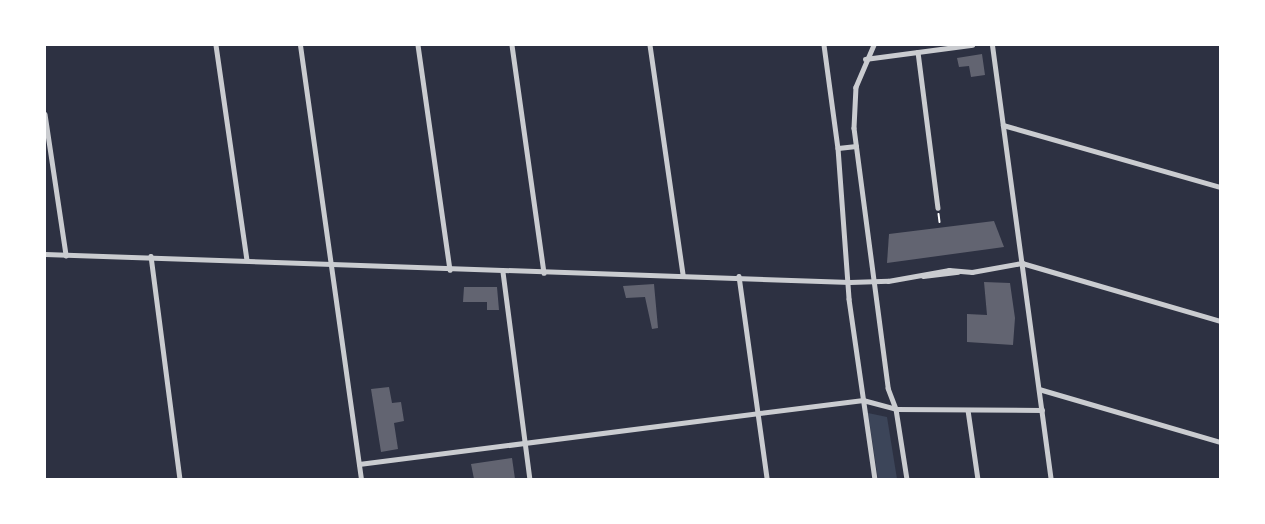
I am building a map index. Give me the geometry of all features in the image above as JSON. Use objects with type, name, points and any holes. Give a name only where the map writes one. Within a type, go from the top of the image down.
[{"type":"street","points":[[216,45],[247,259]]},
{"type":"street","points":[[300,45],[361,479]]},
{"type":"street","points":[[418,45],[450,270]]},
{"type":"street","points":[[512,45],[544,273]]},
{"type":"street","points":[[650,45],[682,274]]},
{"type":"street","points":[[824,45],[838,148],[863,400],[875,479]]},
{"type":"street","points":[[874,45],[865,59],[856,87],[856,146],[888,388],[896,409],[907,479]]},
{"type":"street","points":[[865,59],[972,45]]},
{"type":"street","points":[[992,45],[1051,479]]},
{"type":"street","points":[[918,52],[938,208]]},
{"type":"street","points":[[45,114],[66,255]]},
{"type":"street","points":[[1003,125],[1220,187]]},
{"type":"street","points":[[838,148],[856,146]]},
{"type":"street","points":[[45,254],[330,262],[503,272],[682,274],[850,282],[923,276],[1022,263],[1220,321]]},
{"type":"street","points":[[152,256],[180,479]]},
{"type":"street","points":[[503,272],[530,479]]},
{"type":"street","points":[[739,276],[767,479]]},
{"type":"street","points":[[1039,389],[1220,442]]},
{"type":"street","points":[[359,464],[863,400],[896,409],[1042,410]]},
{"type":"street","points":[[968,410],[978,479]]},
{"type":"shaded area","points":[[868,413],[887,417],[897,479],[878,479]]},
{"type":"building","points":[[982,54],[985,75],[971,77],[969,66],[959,67],[957,58]]},
{"type":"building","points":[[994,221],[1004,247],[887,263],[889,234]]},
{"type":"building","points":[[984,282],[1010,283],[1015,318],[1013,345],[967,342],[967,314],[987,315]]},
{"type":"building","points":[[654,284],[658,328],[652,329],[645,297],[626,298],[623,286]]},
{"type":"building","points":[[464,287],[497,287],[499,310],[487,310],[487,302],[463,302]]},
{"type":"building","points":[[389,387],[392,403],[401,402],[404,421],[394,423],[398,449],[381,452],[371,389]]},
{"type":"building","points":[[512,458],[515,479],[474,479],[471,464]]}]
